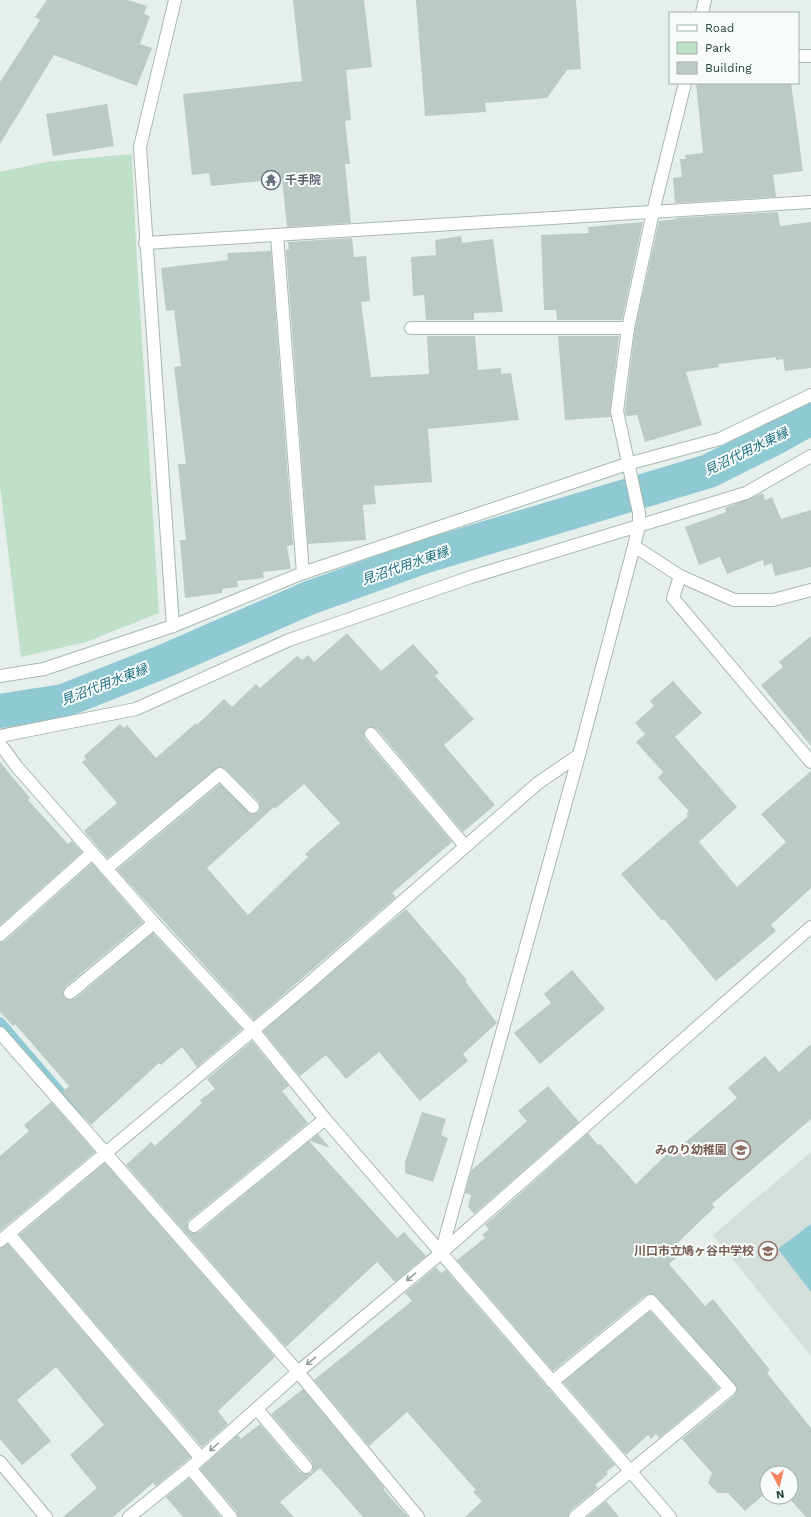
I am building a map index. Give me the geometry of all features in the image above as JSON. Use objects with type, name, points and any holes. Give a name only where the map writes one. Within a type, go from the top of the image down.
[{"type":"street","points":[[173,626],[145,243],[140,147],[174,0]]},
{"type":"street","points":[[702,12],[705,0]]},
{"type":"street","points":[[799,56],[811,56]]},
{"type":"street","points":[[441,1252],[579,755],[639,526],[639,513],[616,411],[628,328],[653,212],[685,84]]},
{"type":"street","points":[[145,243],[811,202]]},
{"type":"street","points":[[277,235],[303,573]]},
{"type":"street","points":[[411,328],[628,328]]},
{"type":"street","points":[[0,676],[44,669],[173,626],[303,573],[627,464],[720,439],[811,395]]},
{"type":"street","points":[[0,736],[136,708],[289,640],[471,577],[746,493],[811,456]]},
{"type":"street","points":[[634,546],[680,576],[734,600],[773,600],[811,590]]},
{"type":"street","points":[[680,576],[673,598],[811,762]]},
{"type":"street","points":[[371,734],[465,846]]},
{"type":"street","points":[[0,744],[17,767],[106,869],[252,1029],[325,1119],[670,1517]]},
{"type":"street","points":[[201,1458],[4,1237],[300,990],[538,783],[579,755]]},
{"type":"street","points":[[106,869],[220,774],[253,807]]},
{"type":"street","points":[[0,935],[92,853]]},
{"type":"street","points":[[70,993],[154,923]]},
{"type":"street","points":[[129,1517],[190,1468],[298,1372],[441,1252],[811,927]]},
{"type":"street","points":[[0,1033],[104,1154],[298,1372],[418,1517]]},
{"type":"street","points":[[194,1226],[325,1119]]},
{"type":"street","points":[[552,1382],[651,1301],[730,1389],[576,1517]]},
{"type":"street","points":[[256,1409],[306,1467]]},
{"type":"street","points":[[0,1462],[46,1517]]},
{"type":"street","points":[[190,1468],[231,1517]]},
{"type":"shaded area","name":"川口市立鳩ヶ谷中学校","points":[[811,1152],[811,1356],[713,1235]]},
{"type":"green space","points":[[132,154],[136,244],[159,613],[86,642],[21,657],[0,486],[0,172],[46,162]]},
{"type":"water","points":[[811,1224],[811,1292],[778,1249]]},
{"type":"building","points":[[47,0],[128,0],[147,6],[144,14],[150,16],[140,44],[152,48],[137,86],[54,55],[0,144],[0,82],[40,20],[35,17]]},
{"type":"building","points":[[293,0],[364,0],[372,67],[346,70],[351,120],[345,121],[350,164],[345,164],[351,223],[287,227],[282,179],[211,186],[209,173],[192,175],[183,94],[302,81]]},
{"type":"building","points":[[416,0],[576,0],[581,69],[567,70],[547,98],[485,103],[486,112],[425,116]]},
{"type":"building","points":[[696,84],[791,84],[803,171],[773,175],[776,197],[675,203],[673,178],[682,177],[680,159],[686,159],[685,155],[703,153]]},
{"type":"building","points":[[107,104],[114,146],[53,156],[46,114]]},
{"type":"building","points":[[778,212],[780,226],[811,222],[811,368],[785,371],[783,359],[776,360],[776,357],[718,364],[719,367],[686,372],[702,425],[645,442],[637,415],[626,416],[625,411],[635,329],[659,221],[676,218]]},
{"type":"building","points":[[643,222],[622,320],[557,320],[556,310],[544,310],[541,235],[589,233],[588,227]]},
{"type":"building","points":[[461,236],[462,243],[493,239],[503,312],[474,313],[474,320],[426,320],[424,295],[413,296],[411,257],[436,255],[435,240]]},
{"type":"building","points":[[352,238],[354,257],[366,256],[370,301],[361,302],[371,377],[429,374],[427,336],[475,336],[478,370],[501,368],[501,374],[511,373],[519,420],[428,429],[432,482],[374,486],[376,504],[363,505],[366,540],[308,544],[286,250],[289,249],[288,242]]},
{"type":"building","points":[[271,251],[293,545],[287,546],[291,569],[263,572],[264,578],[237,581],[238,587],[222,589],[222,593],[185,598],[180,540],[186,540],[178,464],[186,464],[174,367],[181,366],[174,310],[166,311],[161,268],[228,260],[227,253]]},
{"type":"building","points":[[558,336],[619,336],[610,410],[611,417],[565,420]]},
{"type":"building","points":[[763,493],[765,500],[772,497],[781,519],[811,510],[811,567],[775,576],[772,563],[764,566],[763,560],[727,574],[720,557],[699,565],[685,527],[726,512],[725,508]]},
{"type":"building","points":[[347,633],[381,671],[413,644],[439,673],[435,676],[474,719],[444,745],[495,805],[463,832],[377,729],[370,727],[366,729],[364,735],[365,739],[452,842],[392,893],[396,897],[254,1020],[117,870],[220,784],[251,814],[259,812],[259,802],[225,769],[218,767],[107,858],[84,831],[117,803],[82,762],[86,759],[84,756],[120,724],[124,728],[127,725],[156,758],[196,723],[197,725],[224,699],[232,707],[256,684],[260,688],[297,656],[302,660],[308,655],[314,662]],"holes":[[[304,784],[340,823],[305,854],[308,857],[248,915],[207,868],[274,807],[275,809]]]},
{"type":"building","points":[[811,636],[811,746],[761,685],[783,667],[779,662]]},
{"type":"building","points":[[673,681],[702,713],[675,737],[737,807],[699,842],[737,887],[786,842],[761,814],[811,771],[811,888],[771,925],[776,931],[716,981],[664,919],[662,921],[621,874],[688,816],[686,814],[689,811],[658,778],[663,772],[636,742],[645,734],[635,723],[654,706],[650,701]]},
{"type":"building","points":[[0,762],[30,798],[28,800],[68,844],[72,841],[82,852],[0,925]]},
{"type":"building","points":[[92,863],[143,922],[65,987],[63,994],[65,998],[71,1000],[75,999],[153,933],[242,1029],[197,1067],[182,1047],[161,1065],[159,1063],[91,1125],[62,1092],[69,1086],[15,1024],[13,1026],[0,1012],[0,942],[5,941]]},
{"type":"building","points":[[406,909],[467,980],[465,981],[497,1023],[463,1054],[468,1061],[420,1101],[379,1052],[346,1079],[326,1055],[300,1076],[263,1031]]},
{"type":"building","points":[[572,970],[605,1009],[540,1064],[514,1033],[551,1003],[544,994]]},
{"type":"building","points":[[252,1041],[289,1086],[282,1091],[308,1123],[189,1220],[187,1224],[188,1230],[192,1233],[199,1232],[309,1141],[397,1238],[404,1232],[426,1256],[395,1282],[377,1262],[286,1347],[126,1165],[151,1142],[155,1146],[202,1103],[200,1100],[215,1089],[207,1079]]},
{"type":"building","points":[[811,1044],[811,1119],[712,1204],[715,1207],[670,1250],[676,1258],[669,1264],[705,1306],[713,1299],[770,1370],[767,1373],[811,1428],[811,1517],[806,1517],[795,1505],[799,1505],[799,1465],[759,1465],[759,1499],[745,1511],[728,1493],[718,1493],[708,1483],[712,1473],[682,1439],[735,1395],[737,1387],[656,1296],[650,1294],[646,1295],[553,1371],[457,1260],[485,1238],[482,1235],[489,1229],[485,1225],[588,1133],[636,1184],[671,1150],[674,1152],[737,1098],[728,1088],[765,1056],[779,1072]]},
{"type":"building","points":[[548,1086],[579,1122],[474,1214],[468,1207],[471,1195],[465,1193],[471,1171],[527,1121],[518,1111]]},
{"type":"building","points":[[51,1102],[95,1152],[0,1231],[0,1156],[29,1131],[24,1125]]},
{"type":"building","points":[[422,1112],[446,1119],[441,1135],[448,1138],[433,1182],[405,1173],[405,1162]]},
{"type":"building","points":[[318,1134],[330,1148],[310,1141]]},
{"type":"building","points":[[105,1163],[275,1357],[218,1411],[228,1424],[202,1447],[19,1235]]},
{"type":"building","points":[[8,1244],[191,1457],[156,1486],[153,1483],[113,1517],[63,1517],[97,1488],[70,1455],[104,1425],[56,1367],[17,1400],[51,1441],[22,1465],[0,1439],[0,1248]]},
{"type":"building","points":[[436,1267],[441,1273],[446,1270],[615,1465],[606,1472],[608,1474],[595,1485],[598,1488],[570,1511],[568,1517],[465,1517],[482,1501],[473,1492],[476,1490],[407,1412],[369,1446],[314,1380],[412,1301],[405,1293]]},
{"type":"building","points":[[650,1311],[719,1388],[659,1438],[656,1434],[651,1439],[648,1435],[626,1455],[563,1382]]},
{"type":"building","points":[[303,1389],[385,1488],[383,1489],[408,1517],[363,1517],[320,1468],[280,1502],[294,1517],[238,1517],[237,1512],[200,1469],[238,1435],[241,1439],[260,1424],[300,1472],[304,1474],[311,1473],[313,1469],[312,1462],[271,1414]]},
{"type":"building","points":[[189,1478],[221,1517],[183,1517],[166,1497]]},
{"type":"building","points":[[606,1501],[619,1517],[587,1517]]},
{"type":"waterway","name":"見沼代用水東縁","points":[[0,711],[63,701],[162,662],[309,598],[423,557],[709,471],[811,418]]},
{"type":"waterway","points":[[0,1022],[80,1115]]},
{"type":"place","name":"千手院","points":[[271,180]]},
{"type":"place","name":"みのり幼稚園","points":[[741,1150]]},
{"type":"place","name":"川口市立鳩ヶ谷中学校","points":[[768,1251]]}]
